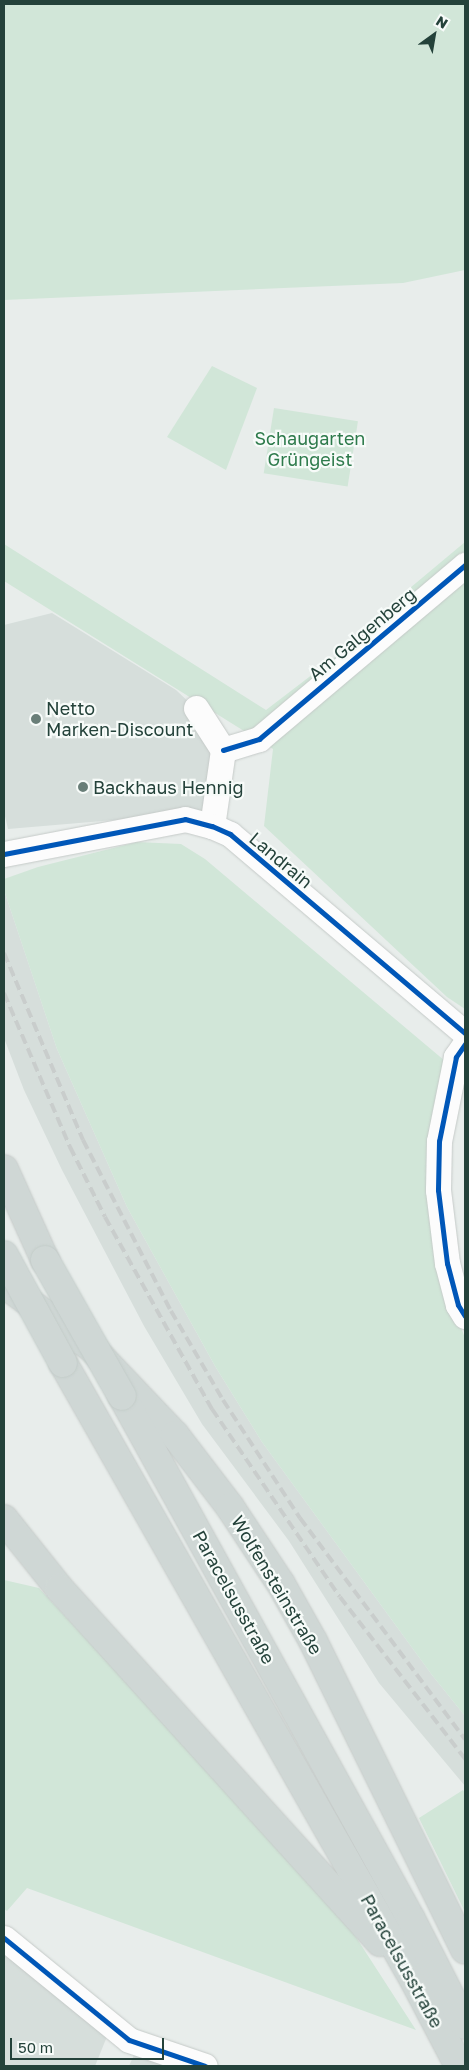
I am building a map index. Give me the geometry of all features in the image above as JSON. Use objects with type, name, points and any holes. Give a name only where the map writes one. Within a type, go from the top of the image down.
[{"type":"main road","name":"Paracelsusstraße","points":[[4,1169],[45,1260],[406,1910],[465,2025]]},
{"type":"main road","name":"Paracelsusstraße","points":[[4,1255],[63,1363],[414,1980],[459,2066]]},
{"type":"main road","name":"Wolfensteinstraße","points":[[4,1284],[93,1349],[175,1435],[230,1507],[281,1584],[313,1641],[465,1950]]},
{"type":"main road","points":[[4,1519],[59,1588],[414,1980]]},
{"type":"street","name":"Am Galgenberg","points":[[223,750],[259,738],[465,565]]},
{"type":"street","points":[[196,708],[223,750],[212,826]]},
{"type":"street","name":"Landrain","points":[[4,854],[185,819],[212,826],[230,834],[465,1033]]},
{"type":"street","points":[[465,1044],[456,1058],[439,1141],[438,1190],[447,1264],[458,1306],[465,1316]]},
{"type":"street","points":[[4,1938],[129,2040],[205,2066]]},
{"type":"shaded area","points":[[52,613],[176,690],[195,708],[211,752],[214,817],[185,814],[8,829],[4,812],[4,625]]},
{"type":"shaded area","points":[[4,890],[57,1049],[127,1207],[215,1366],[262,1442],[432,1675],[465,1716],[465,1786],[379,1683],[289,1541],[202,1424],[144,1326],[62,1170],[24,1090],[4,1038]]},
{"type":"shaded area","points":[[4,1954],[108,2034],[95,2066],[4,2066]]},
{"type":"shaded area","points":[[135,2053],[172,2066],[129,2066]]},
{"type":"green space","points":[[4,4],[465,4],[465,270],[403,283],[4,300]]},
{"type":"green space","points":[[212,366],[257,388],[226,470],[167,437]]},
{"type":"green space","name":"Schaugarten Grüngeist","points":[[274,408],[358,421],[348,486],[264,473]]},
{"type":"green space","points":[[465,542],[465,1009],[447,997],[264,826],[273,749],[4,581],[4,544],[266,710],[394,612],[404,593]]},
{"type":"green space","points":[[137,842],[181,844],[205,859],[445,1061],[450,1299],[465,1338],[465,1716],[432,1675],[262,1442],[215,1366],[127,1207],[57,1049],[4,890],[4,879],[38,867]]},
{"type":"green space","points":[[4,1580],[39,1588],[341,1914],[416,2030],[27,1888],[7,1911],[4,1909]]},
{"type":"green space","points":[[463,1790],[465,1793],[465,1912],[419,1818]]},
{"type":"railway","points":[[4,953],[83,1140],[171,1311],[223,1400],[300,1518],[465,1739]]},
{"type":"railway","points":[[4,993],[70,1147],[105,1217],[212,1409],[340,1597],[465,1759]]},
{"type":"cycle path","points":[[223,750],[259,739],[465,565]]},
{"type":"cycle path","points":[[4,854],[185,819],[212,826],[230,834],[465,1033]]},
{"type":"cycle path","points":[[465,1044],[456,1057],[439,1141],[438,1190],[447,1263],[458,1305],[465,1316]]},
{"type":"cycle path","points":[[4,1938],[129,2040],[205,2066]]},
{"type":"place","name":"Netto Marken-Discount","points":[[36,719]]},
{"type":"place","name":"Backhaus Hennig","points":[[83,787]]}]
